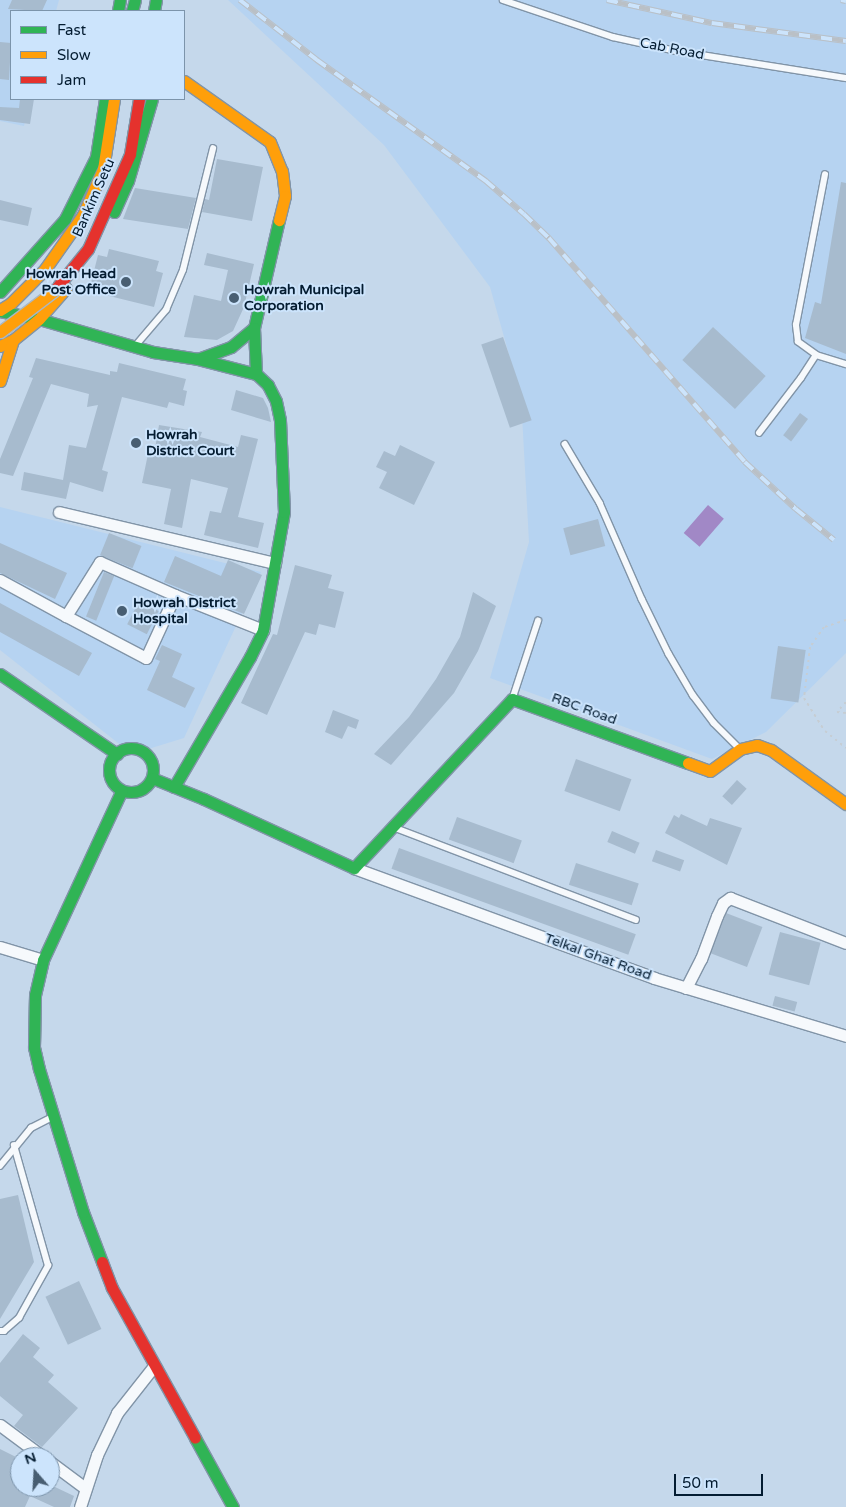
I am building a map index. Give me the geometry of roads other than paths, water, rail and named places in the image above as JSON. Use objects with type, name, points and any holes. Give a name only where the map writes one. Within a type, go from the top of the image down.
[{"type":"main road","points":[[157,0],[162,2],[162,10]]},
{"type":"main road","points":[[185,82],[270,142],[282,171],[285,196],[254,328],[256,374]]},
{"type":"main road","points":[[0,292],[65,219],[96,157],[105,100]]},
{"type":"main road","name":"Bankim Setu","points":[[0,310],[12,302],[46,269],[83,214],[103,169],[114,100]]},
{"type":"main road","name":"Bankim Setu","points":[[0,332],[54,291],[88,248],[130,154],[139,100]]},
{"type":"main road","points":[[0,346],[13,340],[39,319],[83,267],[112,215],[128,181],[152,100]]},
{"type":"main road","points":[[0,310],[39,319],[134,348],[198,359],[256,374],[268,385],[276,400],[280,420],[284,512],[262,630],[250,657],[174,787]]},
{"type":"main road","points":[[0,326],[13,340]]},
{"type":"main road","points":[[198,359],[231,347],[254,328]]},
{"type":"main road","points":[[0,381],[13,340]]},
{"type":"main road","points":[[0,674],[117,754]]},
{"type":"main road","points":[[152,778],[354,868],[391,826],[512,699]]},
{"type":"main road","name":"RBC Road","points":[[512,699],[710,771],[740,749]]},
{"type":"main road","points":[[740,749],[757,745],[771,750],[846,804]]},
{"type":"main road","points":[[130,749],[144,753],[152,764],[152,778],[142,789],[129,792],[122,790],[112,780],[110,773],[112,759],[117,754],[130,749]]},
{"type":"main road","points":[[122,790],[43,960],[35,995],[34,1047],[53,1116],[84,1212],[112,1288],[233,1507]]},
{"type":"street","points":[[59,512],[275,563]]},
{"type":"street","points":[[66,616],[100,562],[262,630]]},
{"type":"street","points":[[0,580],[146,658],[175,595]]},
{"type":"street","name":"Telkal Ghat Road","points":[[354,868],[686,988],[846,1036]]},
{"type":"street","points":[[686,988],[701,959],[720,909],[723,903],[730,898],[846,943]]},
{"type":"street","points":[[0,947],[43,960]]},
{"type":"street","points":[[80,1507],[97,1455],[117,1413],[154,1366]]},
{"type":"street","points":[[0,1425],[30,1447]]},
{"type":"street","points":[[60,1469],[85,1488]]},
{"type":"lane","name":"Cab Road","points":[[503,0],[613,37],[676,50],[846,78]]},
{"type":"lane","points":[[134,348],[166,310],[183,270],[213,149]]},
{"type":"lane","points":[[825,175],[796,325],[798,342],[816,355],[846,364]]},
{"type":"lane","points":[[759,433],[816,355]]},
{"type":"lane","points":[[565,444],[600,502],[642,599],[669,654],[693,696],[714,723],[740,749]]},
{"type":"lane","points":[[512,699],[538,621]]},
{"type":"lane","points":[[391,826],[636,920]]},
{"type":"lane","points":[[0,1166],[14,1146],[32,1128],[53,1116]]},
{"type":"lane","points":[[0,1331],[4,1331],[19,1318],[48,1266],[14,1146]]},
{"type":"railway","points":[[240,0],[317,60],[486,181],[524,214],[549,238],[745,462],[796,509],[834,540]]},
{"type":"railway","points":[[607,0],[712,23],[846,41]]},
{"type":"railway","points":[[841,0],[846,1]]},
{"type":"place","name":"Howrah Head Post Office","points":[[126,282]]},
{"type":"place","name":"Howrah Municipal Corporation","points":[[234,298]]},
{"type":"place","name":"Howrah District Court","points":[[136,443]]},
{"type":"place","name":"Howrah District Hospital","points":[[122,611]]}]
